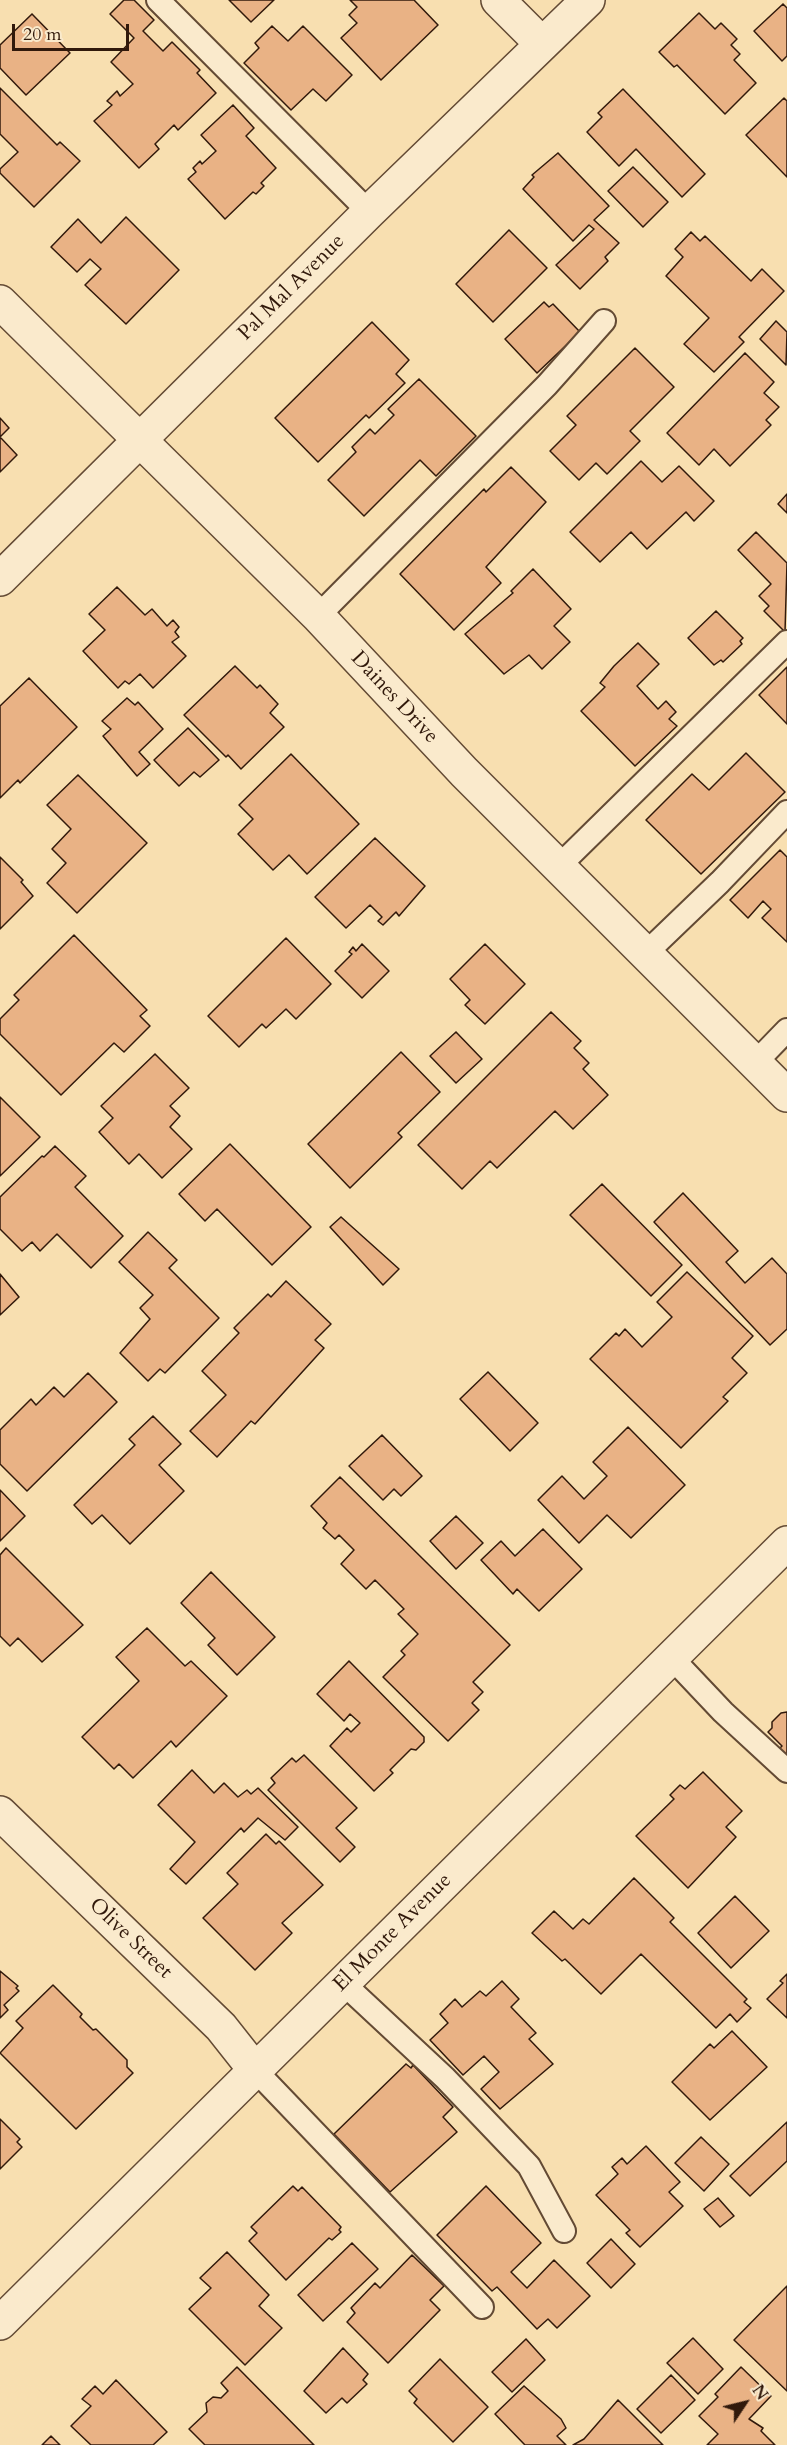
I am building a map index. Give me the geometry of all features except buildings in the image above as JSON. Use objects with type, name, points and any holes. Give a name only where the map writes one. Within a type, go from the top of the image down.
[{"type":"street","points":[[498,0],[542,44]]},
{"type":"street","name":"Pal Mal Avenue","points":[[0,579],[369,212],[588,0]]},
{"type":"street","name":"Daines Drive","points":[[0,302],[318,616],[464,772],[787,1095]]},
{"type":"street","name":"El Monte Avenue","points":[[0,2323],[787,1543]]},
{"type":"street","name":"Olive Street","points":[[0,1813],[221,2027],[255,2070]]},
{"type":"lane","points":[[158,0],[369,212]]},
{"type":"lane","points":[[318,616],[540,392],[604,321]]},
{"type":"lane","points":[[558,867],[787,642]]},
{"type":"lane","points":[[645,954],[720,882],[787,812]]},
{"type":"lane","points":[[754,1064],[787,1030]]},
{"type":"lane","points":[[671,1658],[723,1712],[787,1771]]},
{"type":"lane","points":[[343,1983],[445,2078],[529,2166],[564,2231]]},
{"type":"lane","points":[[255,2070],[482,2307]]}]
